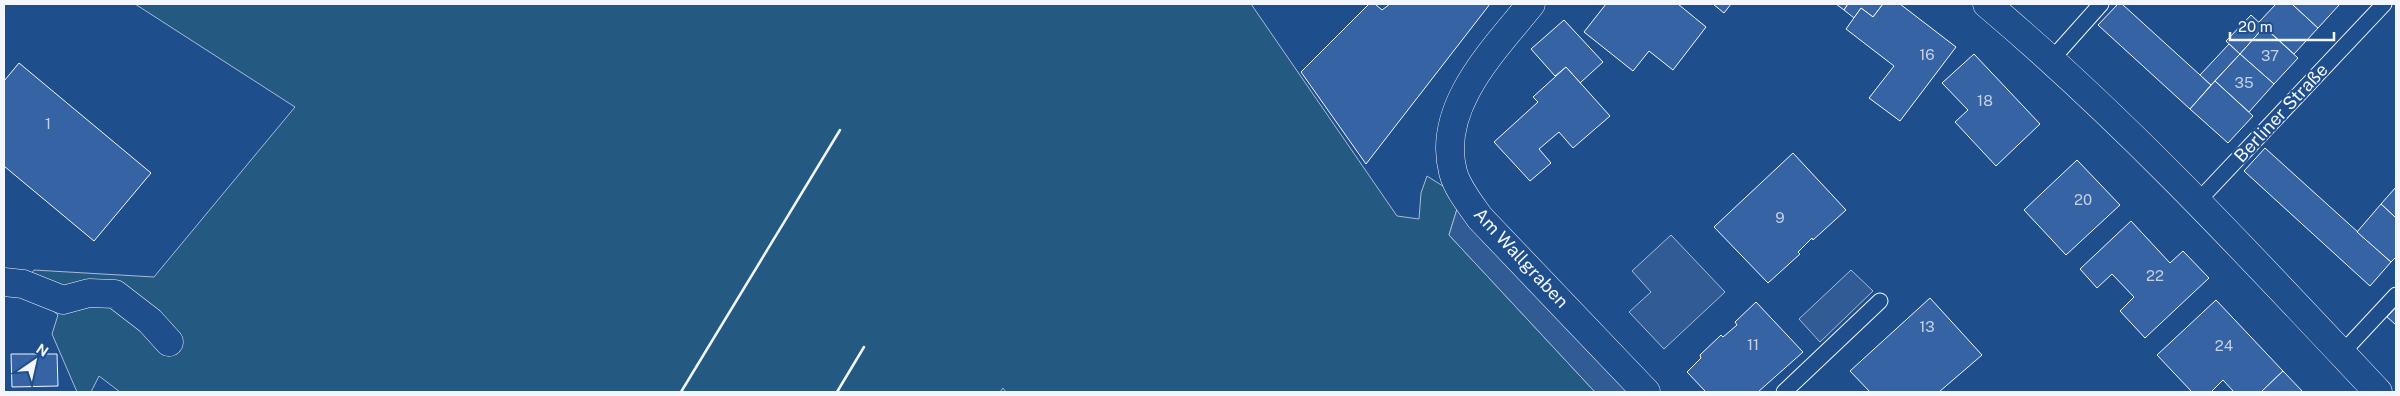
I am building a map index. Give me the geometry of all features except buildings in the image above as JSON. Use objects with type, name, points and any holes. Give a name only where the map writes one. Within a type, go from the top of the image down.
[{"type":"street","name":"Am Wallgraben","points":[[1531,4],[1484,64],[1468,87],[1456,111],[1449,148],[1453,173],[1466,198],[1480,218],[1646,392]]},
{"type":"street","points":[[1987,4],[2052,59],[2198,201],[2378,392]]},
{"type":"street","points":[[4,282],[23,284],[63,300],[89,293],[115,294],[150,321],[170,342]]},
{"type":"lane","points":[[2052,59],[2101,4]]},
{"type":"lane","name":"Berliner Straße","points":[[2198,201],[2384,4]]},
{"type":"lane","points":[[2342,353],[2396,295]]},
{"type":"lane","points":[[1784,392],[1880,301]]},
{"type":"shaded area","points":[[135,4],[1251,4],[1397,216],[1419,219],[1421,193],[1427,176],[1446,188],[1457,209],[1449,235],[1595,392],[1006,392],[1003,388],[1000,392],[120,392],[99,376],[91,392],[77,392],[52,334],[58,315],[23,284],[34,270],[154,277],[295,107]]},
{"type":"shaded area","points":[[1457,209],[1628,392],[1595,392],[1449,235]]},
{"type":"shaded area","points":[[1671,235],[1725,292],[1664,349],[1629,312],[1651,292],[1632,271]]},
{"type":"shaded area","points":[[1851,270],[1873,291],[1820,342],[1799,319]]},
{"type":"wall","points":[[681,392],[840,130]]},
{"type":"wall","points":[[837,392],[864,347]]}]
